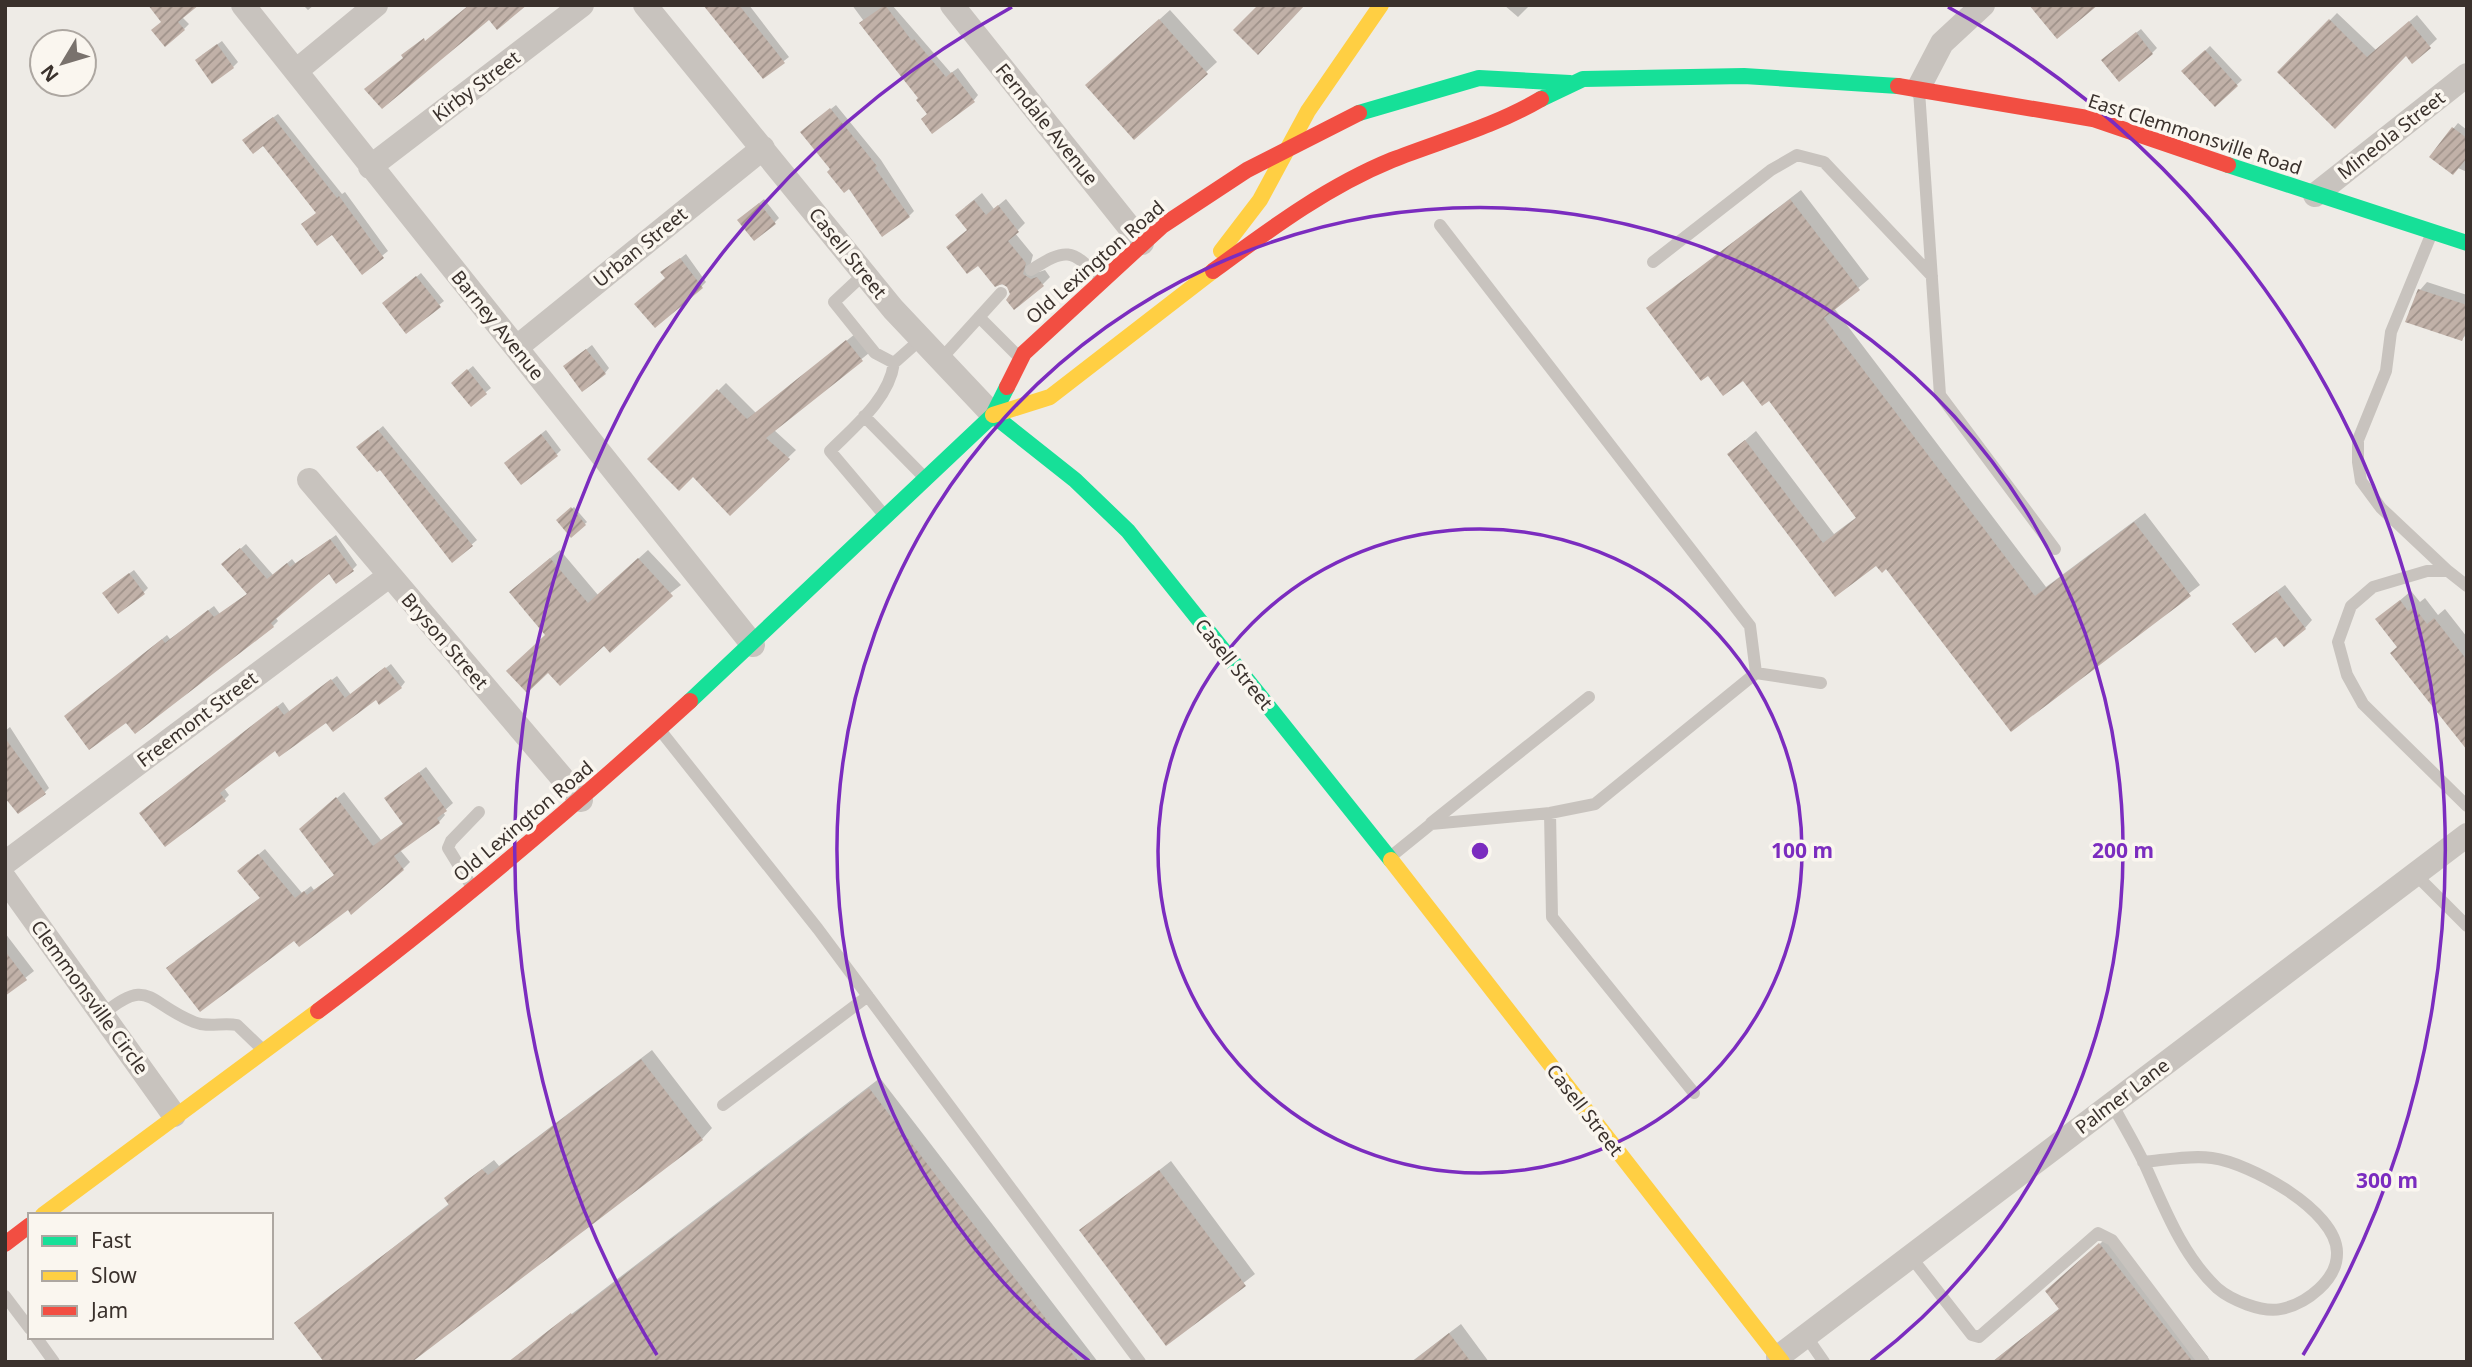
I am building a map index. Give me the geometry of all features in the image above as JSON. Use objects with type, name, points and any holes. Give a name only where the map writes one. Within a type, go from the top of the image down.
[{"type":"main road","points":[[1180,295],[1237,233],[1271,181],[1284,151],[1347,50],[1378,7]]},
{"type":"main road","name":"East Clemmonsville Road","points":[[1180,295],[1288,216],[1338,187],[1441,141],[1503,121],[1570,83],[1583,79],[1744,76],[1919,87],[2094,119],[2315,195],[2467,243]]},
{"type":"main road","name":"East Clemmonsville Road","points":[[1284,151],[1352,116],[1429,89],[1479,78],[1570,83]]},
{"type":"main road","name":"Old Lexington Road","points":[[46,1213],[174,1115],[428,929],[581,800],[753,645],[925,477],[993,415],[1021,358],[1142,243],[1162,226],[1247,170],[1284,151]]},
{"type":"main road","name":"Old Lexington Road","points":[[993,415],[1050,397],[1180,295]]},
{"type":"main road","name":"Casell Street","points":[[993,415],[1075,480],[1128,531],[1389,858],[1774,1358]]},
{"type":"main road","points":[[5,1244],[28,1227]]},
{"type":"street","name":"Barney Avenue","points":[[243,5],[753,645]]},
{"type":"street","points":[[296,71],[376,5]]},
{"type":"street","name":"Kirby Street","points":[[370,167],[582,5]]},
{"type":"street","name":"Casell Street","points":[[645,5],[864,274],[993,415]]},
{"type":"street","name":"Ferndale Avenue","points":[[952,5],[1142,243]]},
{"type":"street","points":[[1919,87],[1942,43],[1983,5]]},
{"type":"street","name":"Mineola Street","points":[[2315,195],[2467,75]]},
{"type":"street","name":"Urban Street","points":[[517,347],[764,148]]},
{"type":"street","name":"Bryson Street","points":[[309,480],[581,800]]},
{"type":"street","name":"Freemont Street","points":[[5,863],[389,576]]},
{"type":"street","name":"Palmer Lane","points":[[1774,1358],[2467,835]]},
{"type":"street","name":"Clemmonsville Circle","points":[[5,879],[174,1115]]},
{"type":"lane","points":[[1919,87],[1940,395],[2055,549]]},
{"type":"lane","points":[[1653,262],[1771,170],[1797,155],[1824,162],[1932,276]]},
{"type":"lane","points":[[1440,225],[1750,626],[1756,673]]},
{"type":"lane","points":[[2432,232],[2392,332],[2386,371],[2358,440],[2358,462],[2361,481],[2381,508],[2467,586]]},
{"type":"lane","points":[[1031,270],[1057,253],[1070,253],[1080,258],[1102,280]]},
{"type":"lane","points":[[864,274],[834,302],[875,353],[894,363]]},
{"type":"lane","points":[[941,359],[1001,293]]},
{"type":"lane","points":[[979,317],[1021,358]]},
{"type":"lane","points":[[886,516],[830,451],[864,416],[892,379],[894,363],[922,339]]},
{"type":"lane","points":[[864,416],[925,477]]},
{"type":"lane","points":[[2448,571],[2427,571],[2373,587],[2351,606],[2338,642],[2347,675],[2363,704],[2467,806]]},
{"type":"lane","points":[[1431,824],[1550,813],[1595,804],[1756,673],[1821,683]]},
{"type":"lane","points":[[1389,858],[1589,697]]},
{"type":"lane","points":[[660,729],[868,996],[1140,1362]]},
{"type":"lane","points":[[474,890],[448,848],[451,841],[480,812]]},
{"type":"lane","points":[[1550,813],[1552,917],[1694,1093]]},
{"type":"lane","points":[[2415,874],[2467,926]]},
{"type":"lane","points":[[102,1015],[126,995],[134,993],[148,997],[195,1023],[237,1025],[262,1050]]},
{"type":"lane","points":[[723,1105],[868,996]]},
{"type":"lane","points":[[2112,1104],[2185,1247],[2218,1289],[2247,1304],[2280,1310],[2312,1296],[2327,1280],[2336,1262],[2333,1238],[2292,1192],[2247,1166],[2211,1157],[2143,1162]]},
{"type":"lane","points":[[1911,1257],[1972,1335],[1979,1337],[2098,1233],[2112,1240],[2204,1362]]},
{"type":"lane","points":[[5,1296],[28,1326]]},
{"type":"lane","points":[[1806,1336],[1824,1362]]},
{"type":"lane","points":[[37,1339],[54,1362]]},
{"type":"building","points":[[148,5],[199,5],[178,22],[185,30],[165,47],[151,30],[161,22]]},
{"type":"building","points":[[469,5],[527,5],[497,30],[489,20],[382,109],[364,89],[403,58],[401,55],[424,38],[425,41]]},
{"type":"building","points":[[703,5],[739,5],[785,63],[763,79]]},
{"type":"building","points":[[885,5],[912,41],[914,39],[946,77],[952,72],[975,102],[932,134],[921,119],[927,114],[916,100],[918,98],[859,23]]},
{"type":"building","points":[[1258,5],[1305,5],[1258,55],[1233,30]]},
{"type":"building","points":[[2029,5],[2098,5],[2057,39]]},
{"type":"building","points":[[1159,19],[1208,74],[1134,140],[1085,85]]},
{"type":"building","points":[[2329,19],[2367,57],[2409,21],[2431,48],[2412,64],[2406,56],[2335,129],[2277,72]]},
{"type":"building","points":[[2136,32],[2153,54],[2119,82],[2101,60]]},
{"type":"building","points":[[217,44],[234,68],[212,84],[195,60]]},
{"type":"building","points":[[2205,50],[2238,86],[2215,107],[2181,71]]},
{"type":"building","points":[[830,108],[877,166],[875,168],[910,217],[882,237],[849,189],[844,193],[827,172],[830,169],[800,132]]},
{"type":"building","points":[[273,117],[337,198],[339,196],[384,258],[362,275],[332,235],[317,246],[301,224],[316,213],[263,146],[253,154],[242,140]]},
{"type":"building","points":[[2452,127],[2467,138],[2467,158],[2453,175],[2429,157]]},
{"type":"building","points":[[1790,199],[1860,290],[1824,318],[2035,596],[2134,522],[2191,596],[2011,732],[1886,569],[1882,573],[1876,566],[1835,597],[1727,454],[1745,440],[1823,543],[1856,518],[1769,401],[1762,406],[1743,381],[1723,396],[1708,376],[1701,381],[1646,308]]},
{"type":"building","points":[[974,200],[986,215],[998,205],[1019,232],[1008,241],[1026,263],[1023,274],[1031,279],[1037,277],[1044,286],[1014,310],[1006,300],[1010,294],[1007,287],[1002,284],[995,287],[978,266],[967,274],[946,247],[967,230],[955,215]]},
{"type":"building","points":[[759,203],[776,224],[754,241],[737,220]]},
{"type":"building","points":[[680,258],[703,288],[655,328],[634,304],[665,278],[660,272]]},
{"type":"building","points":[[416,276],[441,307],[406,334],[382,303]]},
{"type":"building","points":[[2418,289],[2467,305],[2467,328],[2462,341],[2405,322]]},
{"type":"building","points":[[846,340],[863,361],[766,438],[790,459],[730,516],[693,477],[679,491],[647,459],[717,389],[747,419]]},
{"type":"building","points":[[586,349],[606,374],[582,392],[563,366]]},
{"type":"building","points":[[467,369],[487,394],[471,407],[451,383]]},
{"type":"building","points":[[378,430],[473,546],[452,563],[380,470],[377,472],[356,447]]},
{"type":"building","points":[[541,434],[558,456],[521,485],[504,463]]},
{"type":"building","points":[[571,507],[586,525],[571,538],[556,520]]},
{"type":"building","points":[[330,539],[354,571],[336,584],[329,574],[271,623],[274,627],[135,734],[126,723],[89,750],[64,716],[162,639],[165,643],[208,610],[214,617],[247,594],[221,564],[240,548],[267,579],[287,563],[290,567]]},
{"type":"building","points":[[550,558],[588,603],[638,558],[673,596],[610,653],[604,646],[560,686],[548,673],[527,693],[506,671],[545,635],[509,592]]},
{"type":"building","points":[[129,573],[145,594],[118,614],[102,593]]},
{"type":"building","points":[[2277,591],[2306,629],[2284,647],[2276,637],[2255,653],[2232,624]]},
{"type":"building","points":[[2400,600],[2408,611],[2414,607],[2427,624],[2434,618],[2467,660],[2467,750],[2390,653],[2397,647],[2375,619]]},
{"type":"building","points":[[385,667],[402,688],[379,705],[376,700],[333,732],[326,723],[279,757],[275,751],[220,793],[226,801],[165,847],[139,813],[277,706],[284,715],[331,679],[345,698]]},
{"type":"building","points":[[5,738],[46,794],[18,814],[5,798]]},
{"type":"building","points":[[419,772],[447,811],[437,818],[440,823],[394,856],[404,870],[351,915],[348,910],[299,947],[294,941],[200,1012],[166,968],[260,898],[237,871],[258,854],[295,898],[304,891],[307,895],[334,875],[299,829],[336,797],[373,846],[403,824],[384,798]]},
{"type":"building","points":[[5,951],[27,980],[5,996]]},
{"type":"building","points":[[641,1059],[703,1140],[412,1362],[324,1362],[294,1323],[449,1205],[444,1198],[482,1169],[488,1175]]},
{"type":"building","points":[[869,1088],[1079,1362],[508,1362],[571,1313],[572,1315]]},
{"type":"building","points":[[1159,1170],[1246,1286],[1166,1346],[1079,1230]]},
{"type":"building","points":[[2099,1243],[2193,1362],[1992,1362],[2059,1309],[2045,1291]]},
{"type":"building","points":[[1449,1333],[1471,1362],[1412,1362]]},
{"type":"traffic: fast","points":[[1541,99],[1583,79],[1744,76],[1898,86]]},
{"type":"traffic: fast","points":[[1359,113],[1479,78],[1570,83]]},
{"type":"traffic: fast","points":[[2228,165],[2467,243]]},
{"type":"traffic: fast","points":[[690,701],[993,415],[1007,387]]},
{"type":"traffic: fast","points":[[993,415],[1075,480],[1128,531],[1391,860]]},
{"type":"traffic: slow","points":[[1221,251],[1260,200],[1308,111],[1381,5]]},
{"type":"traffic: slow","points":[[993,415],[1050,397],[1213,271]]},
{"type":"traffic: slow","points":[[1391,860],[1782,1362]]},
{"type":"traffic: slow","points":[[46,1213],[318,1011]]},
{"type":"traffic: jam","points":[[1898,86],[2093,119],[2228,165]]},
{"type":"traffic: jam","points":[[1213,271],[1299,210],[1344,183],[1392,160],[1505,118],[1541,99]]},
{"type":"traffic: jam","points":[[1007,387],[1024,353],[1162,226],[1247,170],[1359,113]]},
{"type":"traffic: jam","points":[[318,1011],[508,860],[690,701]]},
{"type":"traffic: jam","points":[[5,1244],[28,1227]]}]
